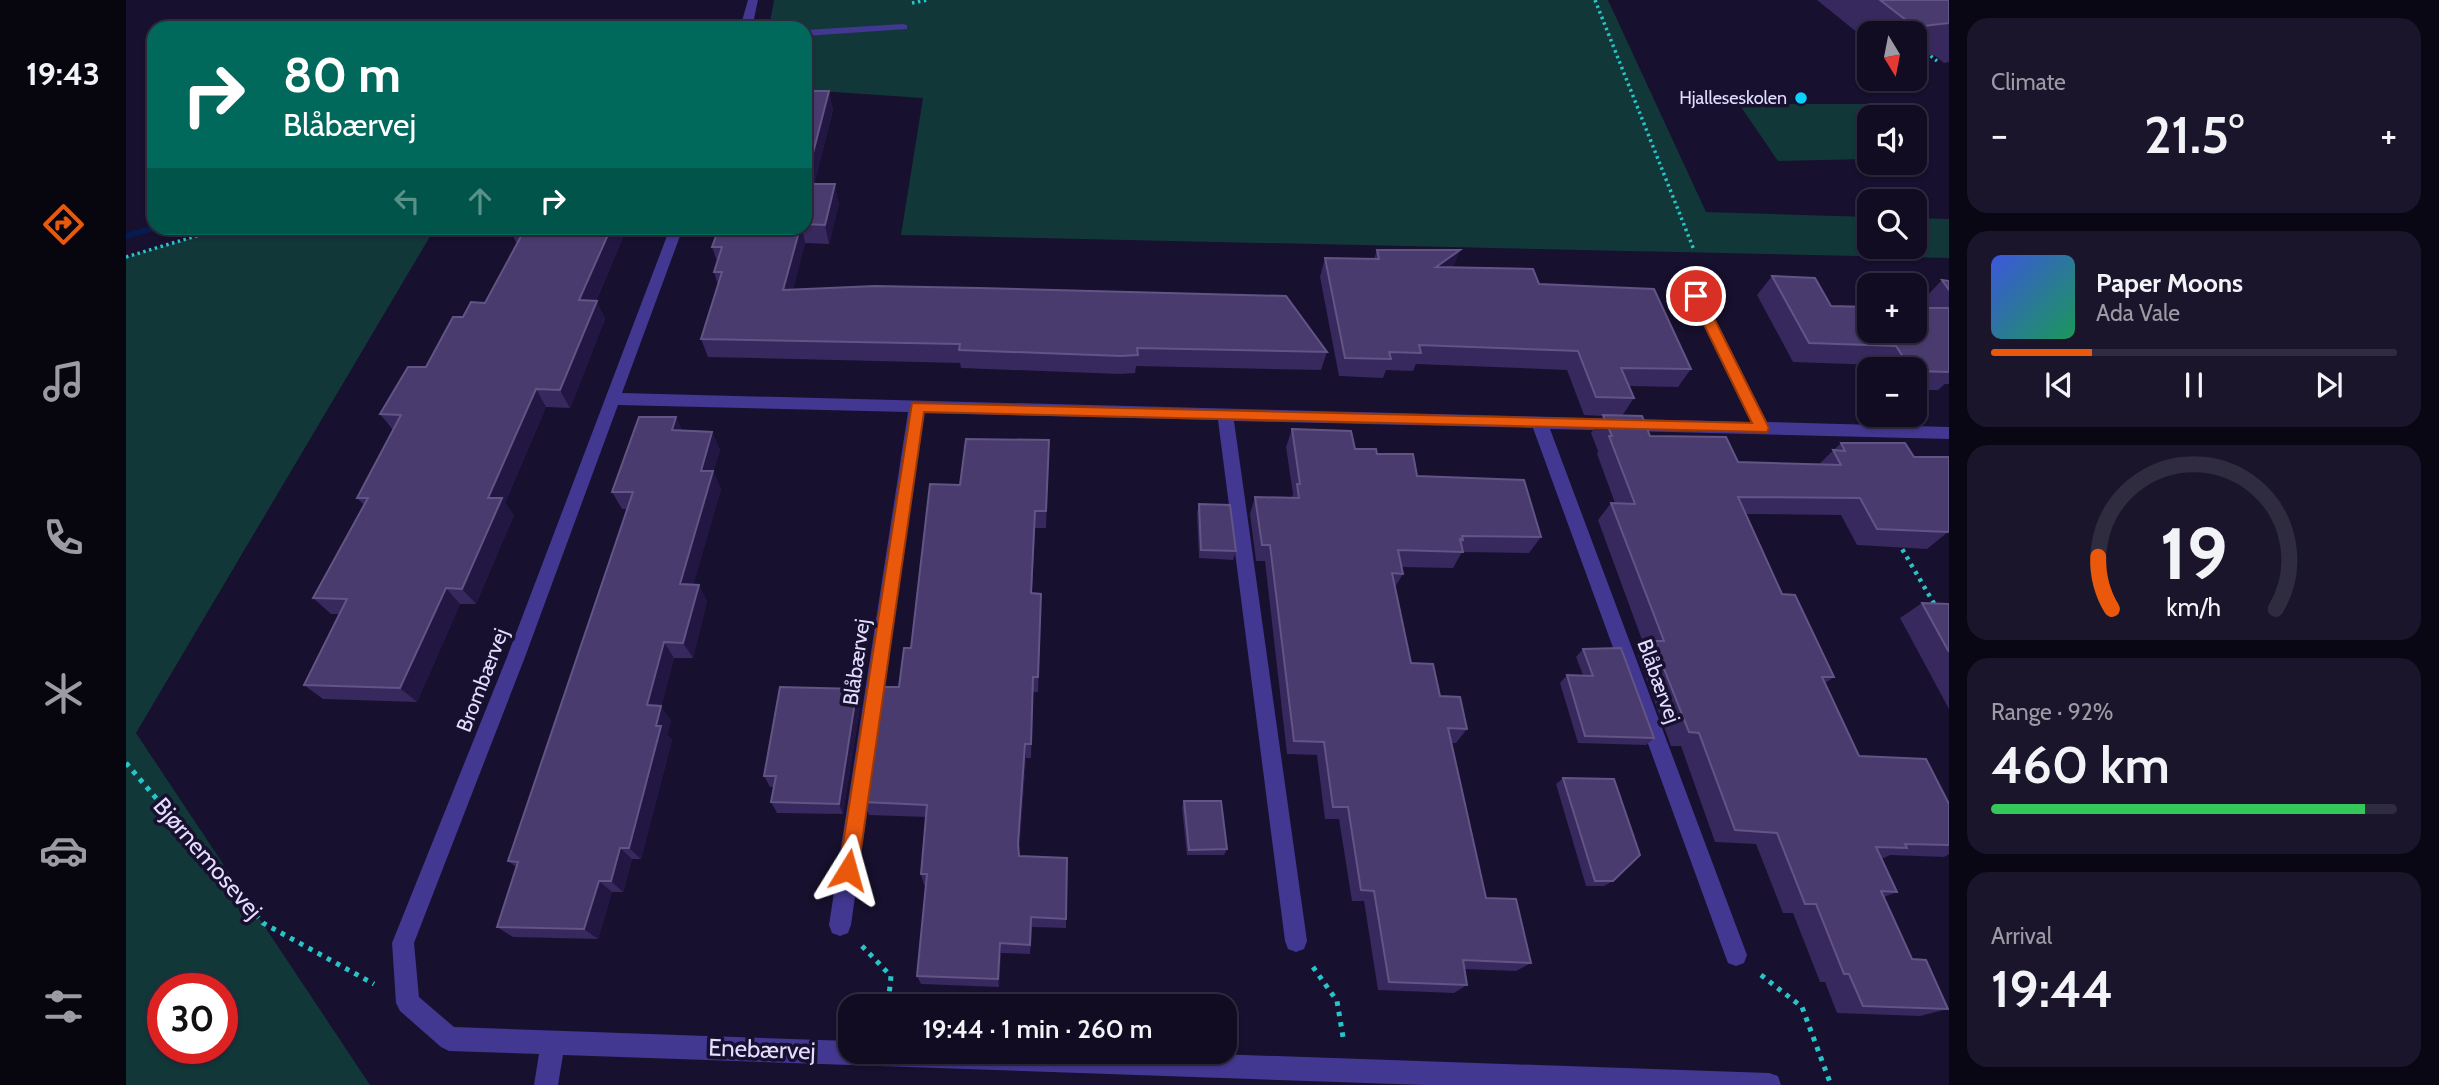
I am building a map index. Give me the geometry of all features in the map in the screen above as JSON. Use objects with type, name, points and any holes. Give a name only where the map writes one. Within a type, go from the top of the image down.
[{"type":"street","points":[[748,21],[753,0]]},
{"type":"street","points":[[812,33],[903,27]]},
{"type":"street","name":"Brombærvej","points":[[408,1003],[403,943],[516,657],[673,235]]},
{"type":"street","points":[[1685,273],[1762,428]]},
{"type":"street","points":[[612,399],[1949,433]]},
{"type":"street","name":"Blåbærvej","points":[[840,925],[917,407]]},
{"type":"street","points":[[1225,414],[1296,941]]},
{"type":"street","name":"Blåbærvej","points":[[1539,422],[1736,955]]},
{"type":"street","points":[[408,1003],[449,1039],[553,1041],[546,1085]]},
{"type":"street","name":"Enebærvej","points":[[553,1041],[1769,1085]]},
{"type":"path","points":[[1595,0],[1695,251],[1685,273]]},
{"type":"path","points":[[1927,53],[1937,61]]},
{"type":"path","points":[[126,257],[200,235]]},
{"type":"path","points":[[1894,536],[1942,618]]},
{"type":"path","name":"Bjørnemosevej","points":[[126,763],[263,923],[408,1003]]},
{"type":"path","points":[[840,925],[891,976],[889,994]]},
{"type":"path","points":[[1296,941],[1337,1001],[1348,1069]]},
{"type":"path","points":[[1736,955],[1802,1007],[1830,1085]]},
{"type":"green space","points":[[774,0],[1608,0],[1706,212],[1857,217],[1857,256],[901,235],[923,98],[812,90],[812,21],[770,21]]},
{"type":"green space","points":[[1739,104],[1894,105],[1857,105],[1857,159],[1778,161]]},
{"type":"green space","points":[[1927,218],[1949,219],[1949,258],[1927,258]]},
{"type":"green space","points":[[201,235],[431,235],[136,733],[370,1085],[126,1085],[126,257]]},
{"type":"building","points":[[1880,0],[1949,0],[1949,23],[1927,26],[1927,21],[1907,21]]},
{"type":"building","points":[[812,91],[829,91],[812,157]]},
{"type":"building","points":[[812,184],[835,184],[825,225],[812,224]]},
{"type":"building","points":[[522,235],[608,235],[579,300],[597,301],[560,390],[536,389],[488,498],[502,498],[462,589],[446,588],[400,688],[304,685],[347,599],[313,598],[368,498],[357,498],[401,415],[380,414],[408,367],[426,367],[453,317],[463,317],[471,302],[485,303]]},
{"type":"building","points":[[716,235],[798,235],[783,290],[875,286],[1286,296],[1327,352],[1137,348],[1138,355],[1121,356],[959,350],[960,344],[701,339],[722,272],[714,272],[722,247],[712,247]]},
{"type":"building","points":[[1377,250],[1460,250],[1436,267],[1533,269],[1539,284],[1654,289],[1691,369],[1621,368],[1634,398],[1596,397],[1578,351],[1419,345],[1421,353],[1389,352],[1391,359],[1345,358],[1325,258],[1379,259]]},
{"type":"building","points":[[1772,276],[1815,278],[1831,306],[1857,307],[1857,343],[1927,343],[1927,308],[1949,308],[1949,372],[1927,371],[1927,357],[1903,357],[1896,346],[1809,343]]},
{"type":"building","points":[[1942,280],[1949,281],[1949,290]]},
{"type":"building","points":[[1603,415],[1642,416],[1650,436],[1726,437],[1738,462],[1841,465],[1833,450],[1845,451],[1841,443],[1905,443],[1914,457],[1949,457],[1948,532],[1877,529],[1860,498],[1738,497],[1782,594],[1795,595],[1834,677],[1822,677],[1859,756],[1926,759],[1949,804],[1949,845],[1905,844],[1907,848],[1876,847],[1897,892],[1881,891],[1912,959],[1926,960],[1948,1009],[1863,1006],[1849,974],[1844,974],[1816,904],[1805,904],[1777,833],[1735,830],[1699,733],[1689,732],[1653,641],[1664,641],[1611,503],[1635,504]]},
{"type":"building","points":[[639,417],[676,417],[672,430],[712,432],[701,471],[713,471],[680,584],[699,585],[683,643],[664,642],[647,705],[661,706],[656,726],[661,726],[629,848],[620,848],[611,881],[599,881],[584,929],[497,927],[518,862],[508,861],[633,492],[612,492]]},
{"type":"building","points":[[1292,429],[1351,431],[1355,449],[1376,449],[1377,454],[1413,454],[1417,476],[1524,480],[1541,537],[1462,536],[1463,540],[1460,539],[1463,552],[1398,550],[1403,574],[1392,573],[1411,663],[1433,664],[1440,696],[1460,697],[1467,729],[1448,728],[1486,898],[1516,899],[1531,963],[1463,960],[1467,985],[1389,982],[1374,891],[1361,890],[1348,807],[1333,807],[1324,742],[1294,741],[1270,545],[1262,545],[1255,497],[1299,498],[1297,484],[1300,484]]},
{"type":"building","points":[[966,439],[1049,440],[1046,511],[1035,511],[1031,593],[1041,594],[1038,677],[1033,677],[1031,744],[1025,744],[1018,844],[1019,856],[1067,858],[1066,919],[1031,917],[1030,945],[1000,943],[998,979],[917,976],[927,874],[921,874],[927,805],[864,802],[881,687],[899,687],[904,648],[911,648],[930,484],[960,485]]},
{"type":"building","points":[[1199,504],[1230,505],[1236,551],[1201,550]]},
{"type":"building","points":[[1922,603],[1949,604],[1949,652]]},
{"type":"building","points":[[1621,648],[1654,738],[1585,736],[1567,675],[1593,676],[1583,649]]},
{"type":"building","points":[[780,687],[857,689],[839,804],[771,802],[776,776],[764,776]]},
{"type":"building","points":[[1563,778],[1614,779],[1640,855],[1613,881],[1595,881]]},
{"type":"building","points":[[1184,801],[1221,801],[1227,849],[1189,850]]},
{"type":"waterway","points":[[126,236],[147,230]]},
{"type":"place","name":"Hjalleseskolen","points":[[1801,98]]},
{"type":"route","points":[[848,870],[917,407],[1762,428],[1696,296]]}]
